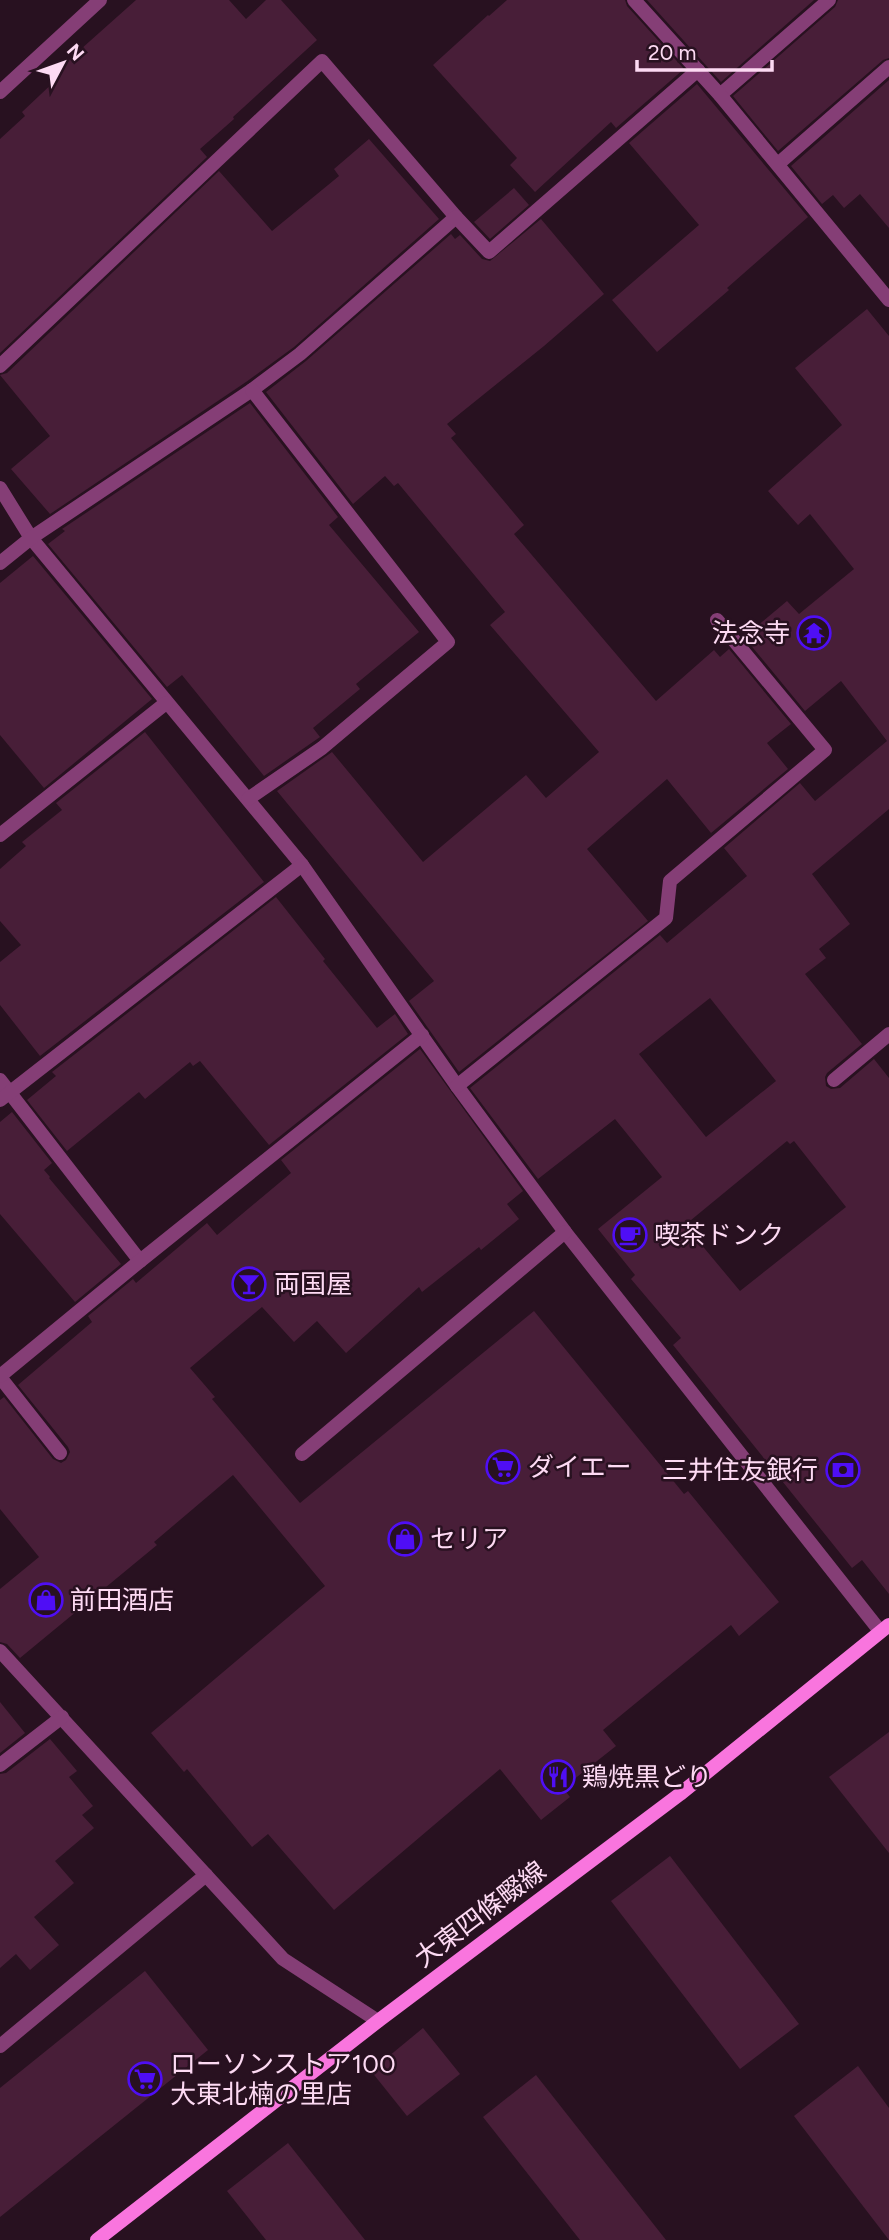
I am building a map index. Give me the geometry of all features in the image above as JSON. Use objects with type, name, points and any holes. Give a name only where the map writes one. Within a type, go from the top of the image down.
[{"type":"main road","name":"大東四條畷線","points":[[97,2240],[379,2021],[680,1794],[885,1628]]},
{"type":"street","points":[[0,92],[100,0]]},
{"type":"street","points":[[634,0],[720,95],[889,300]]},
{"type":"street","points":[[720,95],[830,0]]},
{"type":"street","points":[[0,366],[322,61],[456,217],[489,251],[698,70]]},
{"type":"street","points":[[778,164],[889,67]]},
{"type":"street","points":[[0,563],[31,538],[252,390],[300,354],[456,217]]},
{"type":"street","points":[[248,799],[322,748],[448,642],[252,390]]},
{"type":"street","points":[[0,488],[31,538],[302,866],[457,1086],[565,1232],[885,1628]]},
{"type":"street","points":[[457,1086],[666,918],[670,881],[825,750],[717,620]]},
{"type":"street","points":[[0,835],[166,703]]},
{"type":"street","points":[[5,1096],[302,866]]},
{"type":"street","points":[[834,1080],[889,1034]]},
{"type":"street","points":[[60,1453],[0,1377],[422,1035]]},
{"type":"street","points":[[0,1080],[5,1096],[140,1261]]},
{"type":"street","points":[[302,1454],[565,1232]]},
{"type":"street","points":[[0,1651],[283,1959],[379,2021]]},
{"type":"street","points":[[0,1765],[62,1717]]},
{"type":"street","points":[[0,2046],[206,1875]]},
{"type":"building","points":[[136,0],[229,0],[246,19],[266,0],[281,0],[317,40],[200,149],[207,157],[0,353],[0,139],[25,116],[22,112],[57,79],[53,74]]},
{"type":"building","points":[[507,0],[625,0],[627,6],[684,69],[616,128],[611,122],[535,192],[510,165],[517,158],[433,65]]},
{"type":"building","points":[[647,0],[814,0],[721,82]]},
{"type":"building","points":[[838,0],[889,0],[889,58],[883,60],[778,151],[733,96],[835,7]]},
{"type":"building","points":[[889,80],[889,228],[860,194],[844,208],[833,195],[822,204],[791,166]]},
{"type":"building","points":[[697,84],[808,217],[657,352],[612,300],[699,225],[629,143]]},
{"type":"building","points":[[369,139],[439,219],[294,347],[50,514],[11,469],[50,436],[0,375],[7,373],[219,171],[272,231],[339,176],[334,169]]},
{"type":"building","points":[[514,188],[529,205],[490,239],[474,222]]},
{"type":"building","points":[[541,219],[604,294],[447,424],[456,434],[451,438],[524,525],[514,534],[656,701],[714,650],[720,657],[729,649],[791,724],[767,743],[788,769],[711,833],[667,779],[587,849],[648,921],[459,1072],[409,1001],[434,981],[277,791],[332,752],[423,862],[526,775],[546,798],[599,752],[490,625],[505,612],[398,483],[394,486],[385,476],[353,504],[266,392],[306,361],[451,234],[455,239],[460,235],[482,259],[490,261]]},
{"type":"building","points":[[867,309],[889,336],[889,809],[812,874],[850,924],[819,949],[826,958],[805,974],[862,1044],[827,1073],[826,1086],[831,1089],[840,1088],[874,1059],[889,1078],[889,1594],[862,1560],[852,1568],[673,1345],[681,1338],[631,1279],[635,1275],[598,1229],[662,1177],[615,1119],[538,1179],[470,1088],[660,935],[667,943],[747,876],[724,848],[800,783],[815,801],[887,741],[841,681],[805,711],[744,637],[787,601],[799,614],[854,569],[810,514],[798,525],[768,491],[842,425],[795,368]],"holes":[[[710,998],[776,1081],[706,1137],[639,1054]],[[787,1141],[790,1144],[794,1141],[846,1207],[740,1291],[685,1225]]]},
{"type":"building","points":[[250,403],[338,517],[329,525],[419,632],[356,684],[360,689],[313,728],[320,737],[264,776],[182,675],[167,687],[48,544],[65,531],[62,529]]},
{"type":"building","points":[[33,556],[152,699],[44,788],[0,735],[0,583]]},
{"type":"building","points":[[145,732],[264,882],[40,1056],[0,1005],[0,962],[21,945],[0,921],[0,869],[26,846],[22,842],[62,810],[56,803]]},
{"type":"building","points":[[276,897],[377,1028],[395,1014],[408,1034],[269,1145],[200,1061],[193,1066],[190,1062],[145,1099],[139,1092],[67,1151],[27,1100],[56,1076],[52,1072]]},
{"type":"building","points":[[420,1049],[523,1191],[507,1204],[519,1219],[422,1292],[419,1287],[346,1353],[317,1321],[294,1342],[262,1307],[190,1368],[215,1397],[212,1399],[300,1503],[534,1311],[684,1494],[688,1491],[779,1602],[739,1636],[731,1625],[603,1730],[616,1746],[563,1788],[570,1797],[541,1820],[500,1769],[334,1910],[268,1834],[252,1847],[187,1769],[184,1772],[151,1733],[325,1586],[233,1475],[154,1542],[157,1545],[20,1658],[7,1644],[0,1642],[0,1589],[39,1557],[0,1509],[0,1400],[4,1397],[53,1459],[61,1463],[66,1460],[70,1452],[68,1447],[18,1385],[92,1322],[88,1316],[133,1279],[136,1283],[207,1223],[217,1235],[291,1173],[281,1160]]},
{"type":"building","points":[[12,1112],[52,1163],[44,1170],[49,1178],[121,1264],[75,1302],[0,1214],[0,1122]]},
{"type":"building","points":[[0,1702],[25,1733],[0,1753]]},
{"type":"building","points":[[889,1732],[889,1853],[829,1777]]},
{"type":"building","points":[[50,1739],[77,1771],[69,1777],[93,1806],[82,1815],[94,1828],[55,1861],[74,1883],[34,1917],[59,1945],[30,1970],[16,1954],[0,1968],[0,1774],[6,1773]]},
{"type":"building","points":[[670,1856],[799,2024],[740,2069],[611,1901]]},
{"type":"building","points":[[145,1971],[208,2050],[0,2217],[0,2088]]},
{"type":"building","points":[[423,2028],[460,2074],[407,2116],[371,2071]]},
{"type":"building","points":[[858,2066],[889,2108],[889,2240],[794,2116]]},
{"type":"building","points":[[536,2075],[666,2240],[580,2240],[483,2117]]},
{"type":"building","points":[[288,2143],[365,2240],[266,2240],[227,2191]]},
{"type":"place","name":"法念寺","points":[[814,633]]},
{"type":"place","name":"喫茶ドンク","points":[[630,1235]]},
{"type":"place","name":"両国屋","points":[[249,1284]]},
{"type":"place","name":"ダイエー","points":[[503,1467]]},
{"type":"place","name":"三井住友銀行","points":[[843,1470]]},
{"type":"place","name":"セリア","points":[[405,1539]]},
{"type":"place","name":"前田酒店","points":[[46,1600]]},
{"type":"place","name":"鶏焼黒どり","points":[[558,1777]]},
{"type":"place","name":"ローソンストア100 大東北楠の里店","points":[[145,2079]]}]
